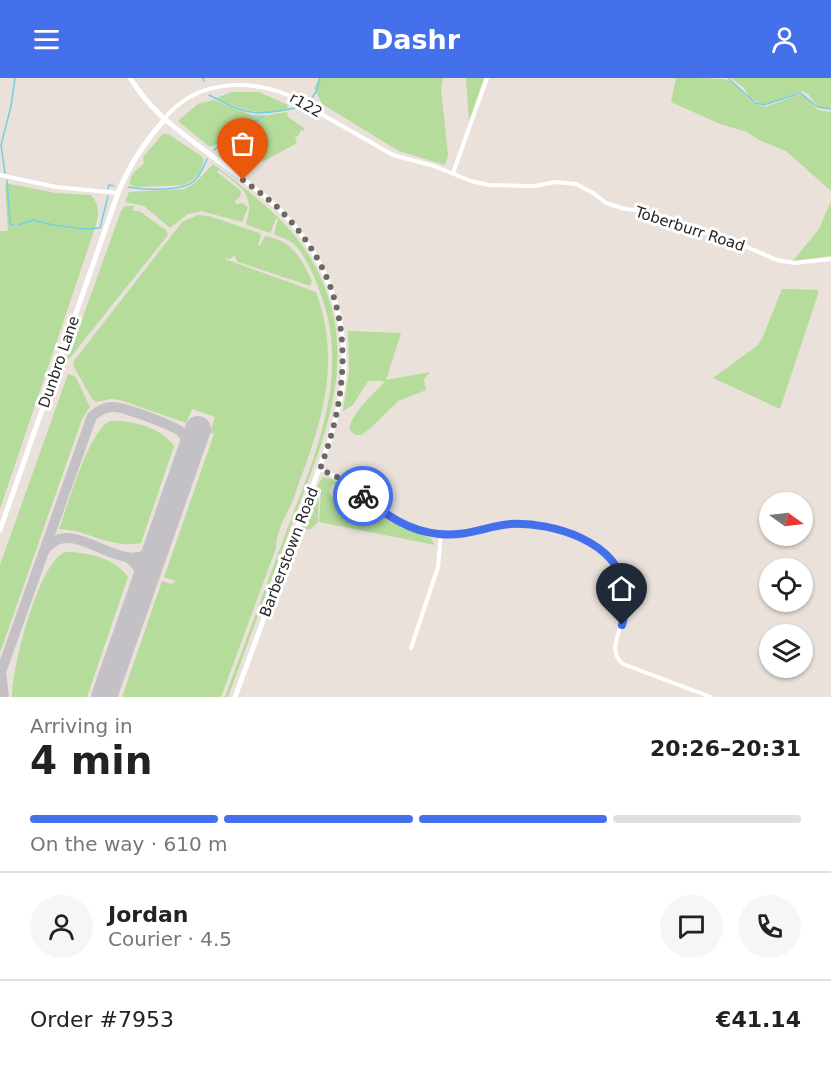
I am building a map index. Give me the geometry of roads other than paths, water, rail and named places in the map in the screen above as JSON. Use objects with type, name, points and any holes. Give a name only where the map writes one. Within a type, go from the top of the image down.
[{"type":"main road","name":"Barberstown Road","points":[[130,78],[145,100],[164,120],[277,207],[303,236],[327,279],[340,319],[344,372],[339,405],[320,469],[235,697]]},
{"type":"main road","name":"Dunbro Lane","points":[[0,530],[118,193],[139,150],[164,120]]},
{"type":"street","points":[[453,173],[487,78]]},
{"type":"street","name":"r122","points":[[164,120],[178,104],[208,87],[242,82],[258,84],[288,95],[381,148]]},
{"type":"street","name":"Toberburr Road","points":[[381,148],[404,159],[434,166],[471,181],[490,185],[535,186],[555,182],[576,184],[606,203],[645,212],[719,236],[777,260],[795,263],[831,259]]},
{"type":"street","points":[[0,175],[56,187],[118,193]]},
{"type":"street","points":[[320,469],[339,478],[396,521],[420,530],[441,534],[476,532],[510,524],[534,525],[560,530],[587,541],[606,555],[621,575],[625,589],[627,607],[615,651],[618,660],[623,664],[711,697]]},
{"type":"street","points":[[411,648],[438,567],[441,534]]},
{"type":"waterway","points":[[5,173],[1,145],[11,106],[15,78]]},
{"type":"waterway","points":[[311,99],[316,92],[320,78]]},
{"type":"waterway","points":[[728,78],[755,103],[764,105],[800,93],[818,107],[831,109]]},
{"type":"waterway","points":[[209,95],[234,107],[253,112],[273,112],[299,107]]},
{"type":"waterway","points":[[214,150],[219,146],[231,147],[243,122],[260,120],[265,116]]},
{"type":"waterway","points":[[128,187],[144,189],[182,187],[195,180],[207,159]]},
{"type":"waterway","points":[[7,180],[10,224],[14,225]]},
{"type":"waterway","points":[[108,188],[109,185],[114,186]]},
{"type":"waterway","points":[[18,225],[33,220],[86,229],[100,228],[108,196]]}]
